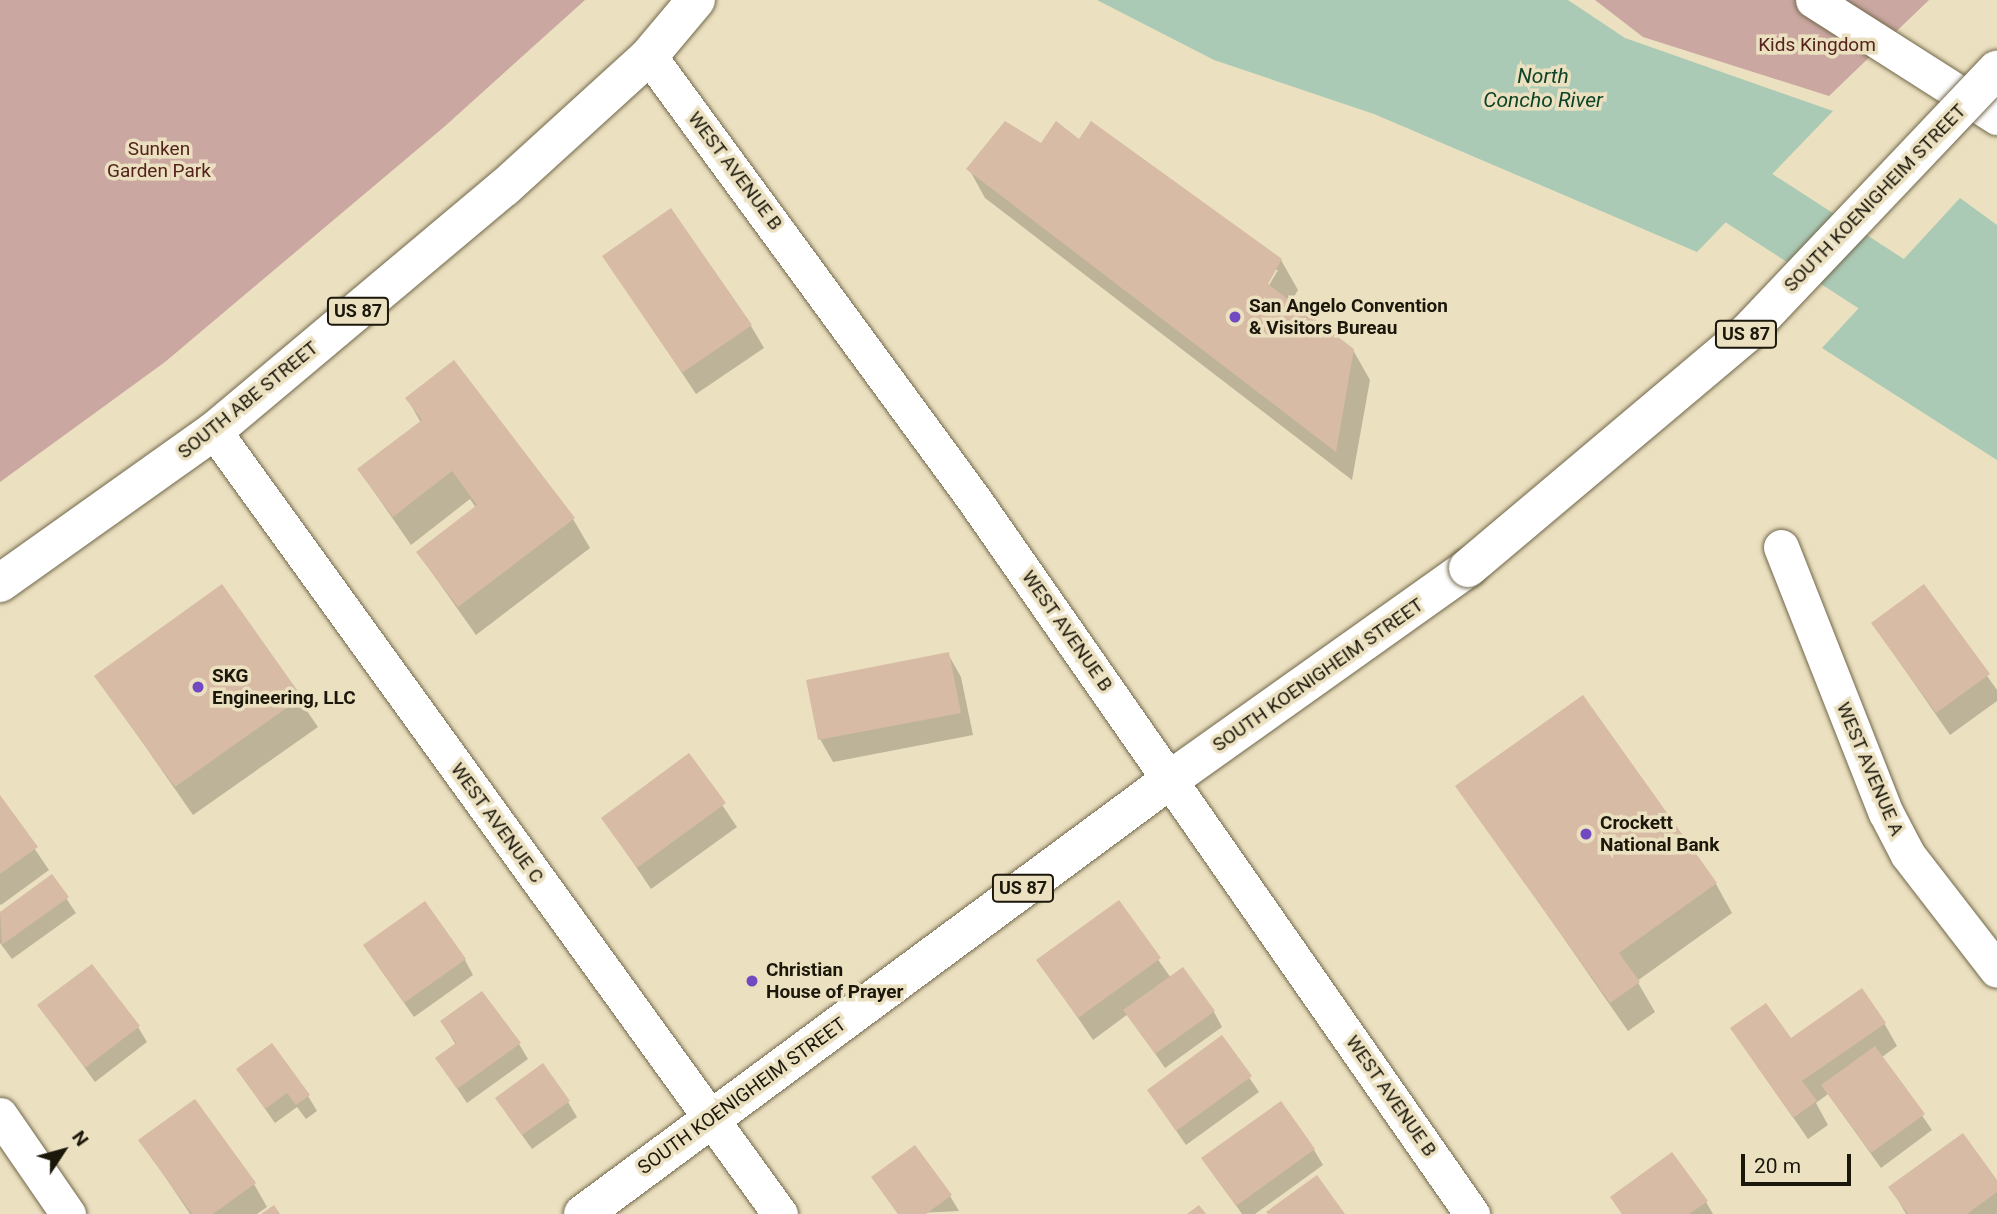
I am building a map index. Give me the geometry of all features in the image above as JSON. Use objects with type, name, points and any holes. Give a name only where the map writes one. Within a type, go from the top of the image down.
[{"type":"main road","name":"SOUTH ABE STREET","points":[[0,583],[214,432],[504,188],[649,56],[693,4]]},
{"type":"main road","name":"SOUTH KOENIGHEIM STREET","points":[[583,1214],[1171,779],[1468,568],[1747,332],[1997,71]]},
{"type":"street","points":[[1813,0],[1997,117]]},
{"type":"street","name":"WEST AVENUE B","points":[[649,56],[814,277],[1171,779],[1472,1214]]},
{"type":"street","name":"WEST AVENUE C","points":[[214,432],[780,1214]]},
{"type":"street","name":"WEST AVENUE A","points":[[1781,547],[1886,813],[1908,855],[1997,970]]},
{"type":"street","points":[[0,1115],[68,1214]]},
{"type":"green space","name":"Sunken Garden Park","points":[[0,0],[585,0],[444,127],[165,362],[0,482]]},
{"type":"green space","name":"Kids Kingdom","points":[[1595,0],[1929,0],[1829,96],[1643,37]]},
{"type":"water","name":"North Concho River","points":[[1097,0],[1568,0],[1625,38],[1833,111],[1697,252],[1374,114],[1214,60]]},
{"type":"water","points":[[1960,198],[1997,225],[1997,460],[1822,348]]},
{"type":"building","name":"San Angelo Convention & Visitors Bureau","points":[[1005,121],[1041,143],[1056,121],[1079,139],[1091,121],[1282,259],[1268,284],[1354,349],[1336,452],[966,169]]},
{"type":"building","points":[[671,208],[752,325],[682,373],[602,256]]},
{"type":"building","points":[[454,360],[575,518],[458,607],[416,552],[477,505],[452,471],[393,517],[357,469],[422,420],[405,398]]},
{"type":"building","name":"SKG Engineering, LLC","points":[[222,584],[302,697],[175,787],[94,676]]},
{"type":"building","points":[[1924,584],[1990,674],[1936,713],[1871,623]]},
{"type":"building","points":[[949,652],[961,713],[818,740],[806,680]]},
{"type":"building","name":"Crockett National Bank","points":[[1583,695],[1717,883],[1619,953],[1640,982],[1610,1003],[1455,786]]},
{"type":"building","points":[[689,753],[726,803],[637,868],[601,818]]},
{"type":"building","points":[[0,795],[38,847],[0,874]]},
{"type":"building","points":[[52,874],[69,897],[2,945],[0,912]]},
{"type":"building","points":[[1119,900],[1161,958],[1078,1018],[1036,960]]},
{"type":"building","points":[[425,901],[466,959],[404,1003],[363,945]]},
{"type":"building","points":[[92,964],[140,1026],[85,1068],[37,1005]]},
{"type":"building","points":[[1183,967],[1215,1011],[1155,1054],[1123,1010]]},
{"type":"building","points":[[1862,988],[1886,1023],[1802,1081],[1817,1101],[1793,1118],[1730,1028],[1766,1003],[1791,1038]]},
{"type":"building","points":[[482,991],[521,1043],[457,1089],[435,1058],[456,1043],[440,1021]]},
{"type":"building","points":[[1222,1035],[1252,1076],[1176,1131],[1147,1090]]},
{"type":"building","points":[[272,1043],[310,1095],[296,1105],[287,1093],[265,1109],[236,1069]]},
{"type":"building","points":[[1875,1046],[1925,1114],[1871,1153],[1821,1085]]},
{"type":"building","points":[[543,1063],[570,1101],[522,1135],[495,1098]]},
{"type":"building","points":[[195,1099],[256,1183],[213,1214],[192,1214],[138,1140]]},
{"type":"building","points":[[1281,1101],[1315,1149],[1236,1206],[1201,1158]]},
{"type":"building","points":[[1963,1133],[1997,1180],[1997,1192],[1967,1214],[1908,1214],[1888,1187]]},
{"type":"building","points":[[915,1145],[952,1195],[926,1214],[898,1214],[871,1177]]},
{"type":"building","points":[[1672,1152],[1708,1201],[1689,1214],[1622,1214],[1610,1197]]},
{"type":"building","points":[[1317,1175],[1345,1214],[1266,1212]]},
{"type":"building","points":[[274,1205],[280,1214],[261,1214]]},
{"type":"building","points":[[1199,1205],[1206,1214],[1187,1214]]},
{"type":"waterway","name":"North Concho River","points":[[1673,149],[1997,359]]},
{"type":"place","name":"San Angelo Convention & Visitors Bureau","points":[[1235,317]]},
{"type":"place","name":"SKG Engineering, LLC","points":[[198,687]]},
{"type":"place","name":"Crockett National Bank","points":[[1586,834]]},
{"type":"place","name":"Christian House of Prayer","points":[[752,981]]}]
